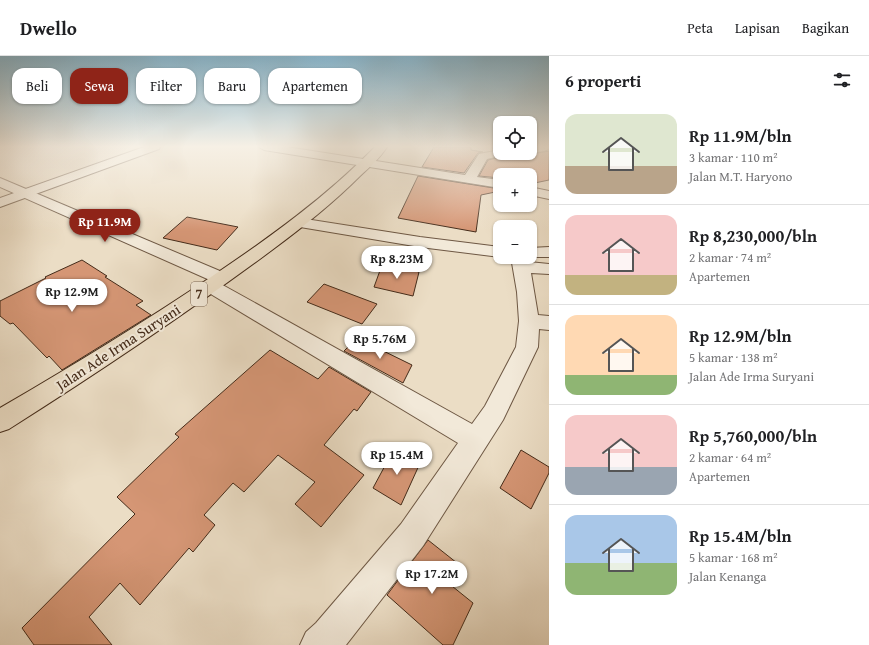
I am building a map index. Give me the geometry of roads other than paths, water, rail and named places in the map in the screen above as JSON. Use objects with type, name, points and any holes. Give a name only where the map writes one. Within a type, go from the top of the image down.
[{"type":"highway","name":"Jalan Ade Irma Suryani","points":[[0,421],[74,376],[216,282],[299,223],[355,174]]},
{"type":"street","points":[[0,203],[79,174]]},
{"type":"street","points":[[438,174],[493,183]]},
{"type":"street","points":[[469,179],[472,174]]},
{"type":"street","points":[[0,182],[27,193],[216,282],[476,440]]},
{"type":"street","points":[[537,192],[548,194]]},
{"type":"street","points":[[299,223],[493,253]]},
{"type":"street","points":[[537,254],[549,252]]},
{"type":"street","points":[[319,645],[329,636],[412,535],[494,413],[539,322],[526,292],[519,264]]},
{"type":"street","points":[[537,264],[549,268]]}]
